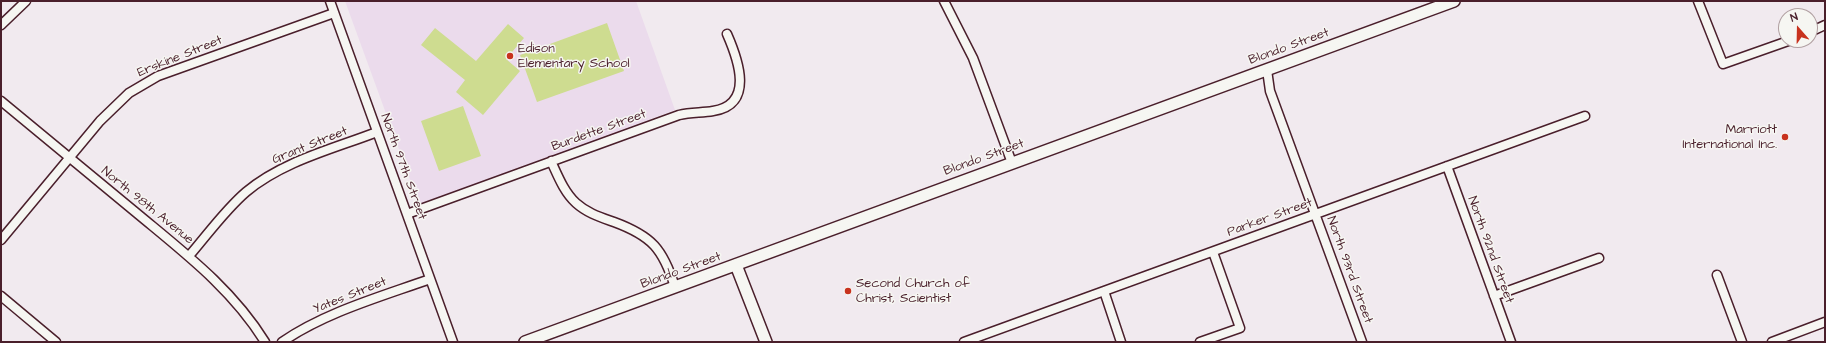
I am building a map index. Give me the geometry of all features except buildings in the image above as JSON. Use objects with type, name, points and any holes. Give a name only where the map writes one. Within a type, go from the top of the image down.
[{"type":"main road","name":"Blondo Street","points":[[525,342],[1454,1]]},
{"type":"main road","points":[[736,265],[766,342]]},
{"type":"street","points":[[1,25],[26,1]]},
{"type":"street","name":"North 97th Street","points":[[330,1],[453,342]]},
{"type":"street","points":[[944,1],[973,58],[1012,163]]},
{"type":"street","points":[[1698,1],[1723,64],[1778,45]]},
{"type":"street","name":"Erskine Street","points":[[1,240],[110,110],[128,93],[146,81],[175,69],[334,12]]},
{"type":"street","name":"Burdette Street","points":[[407,214],[679,114],[714,111],[728,105],[738,93],[741,79],[734,49],[727,34]]},
{"type":"street","name":"North 93rd Street","points":[[1267,70],[1270,91],[1362,342]]},
{"type":"street","name":"North 98th Avenue","points":[[1,101],[190,256],[221,285],[240,306],[265,342]]},
{"type":"street","name":"Parker Street","points":[[964,342],[1585,116]]},
{"type":"street","name":"Grant Street","points":[[190,256],[232,205],[264,179],[290,165],[377,132]]},
{"type":"street","points":[[552,161],[564,188],[577,203],[597,216],[636,230],[654,243],[664,256],[675,287]]},
{"type":"street","name":"North 92nd Street","points":[[1447,166],[1511,342]]},
{"type":"street","points":[[1200,342],[1240,328],[1213,252]]},
{"type":"street","points":[[1494,296],[1599,258]]},
{"type":"street","points":[[1717,275],[1742,342]]},
{"type":"street","name":"Yates Street","points":[[282,342],[325,318],[430,279]]},
{"type":"street","points":[[1104,291],[1121,342]]},
{"type":"street","points":[[1,296],[56,342]]},
{"type":"street","points":[[1772,342],[1825,322]]},
{"type":"shaded area","name":"Edison Elementary School","points":[[345,1],[636,1],[675,110],[419,204]]},
{"type":"green space","points":[[607,23],[624,71],[537,102],[520,55]]},
{"type":"green space","points":[[508,24],[524,38],[506,59],[520,71],[483,115],[456,92],[465,80],[421,45],[435,28],[476,61]]},
{"type":"green space","points":[[463,106],[481,156],[439,171],[421,121]]},
{"type":"place","name":"Edison Elementary School","points":[[510,56]]},
{"type":"place","name":"Marriott International Inc.","points":[[1785,137]]},
{"type":"place","name":"Second Church of Christ, Scientist","points":[[848,291]]}]
